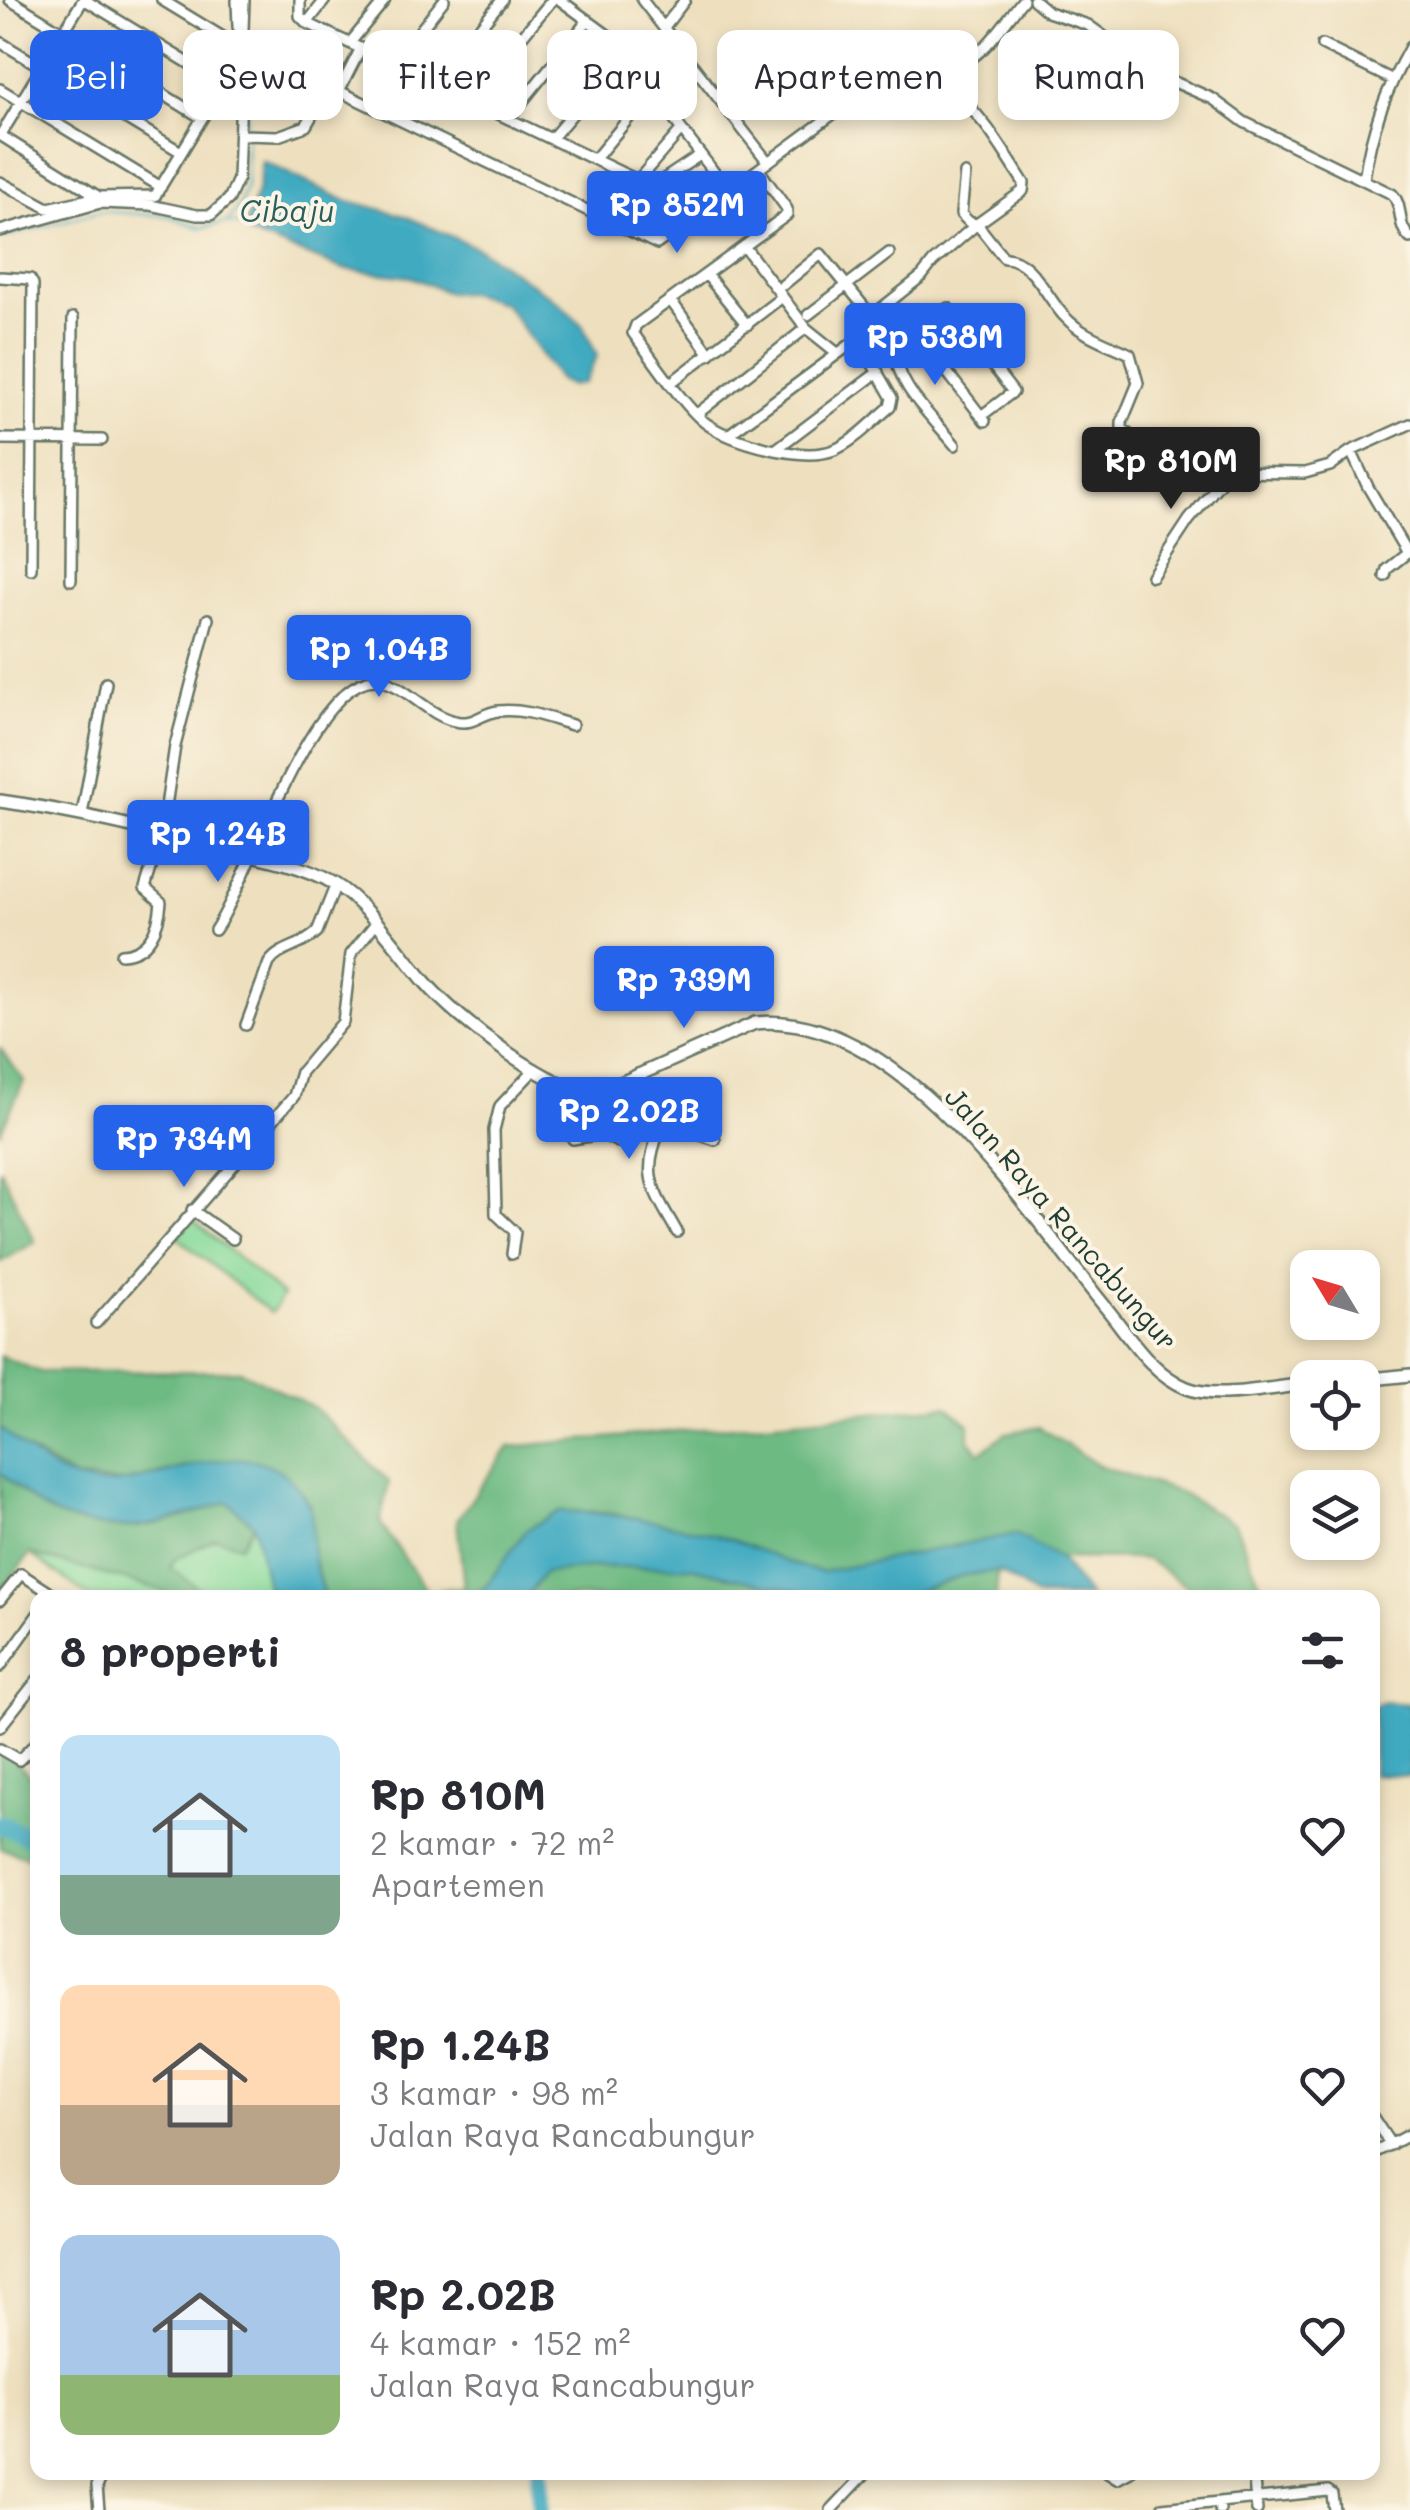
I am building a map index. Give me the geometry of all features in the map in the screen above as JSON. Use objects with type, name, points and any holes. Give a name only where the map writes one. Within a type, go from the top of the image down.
[{"type":"main road","name":"Jalan Raya Rancabungur","points":[[0,801],[82,814],[162,833],[250,855],[336,884],[453,1010],[565,1087],[596,1094],[756,1023],[780,1022],[802,1027],[864,1051],[906,1079],[952,1122],[1023,1201],[1126,1333],[1167,1377],[1202,1392],[1290,1385]]},
{"type":"main road","points":[[1380,1378],[1410,1375]]},
{"type":"street","points":[[10,0],[59,30]]},
{"type":"street","points":[[66,30],[84,0],[183,60]]},
{"type":"street","points":[[162,0],[211,30]]},
{"type":"street","points":[[236,0],[238,30]]},
{"type":"street","points":[[0,231],[100,204],[150,204],[197,216],[210,215],[234,189],[241,135],[244,0]]},
{"type":"street","points":[[300,0],[300,16],[307,23],[361,48],[343,75]]},
{"type":"street","points":[[307,23],[326,0]]},
{"type":"street","points":[[350,43],[385,0]]},
{"type":"street","points":[[420,30],[444,0]]},
{"type":"street","points":[[477,30],[502,0]]},
{"type":"street","points":[[527,30],[552,0]]},
{"type":"street","points":[[560,0],[601,30]]},
{"type":"street","points":[[642,0],[768,162]]},
{"type":"street","points":[[664,26],[685,0]]},
{"type":"street","points":[[978,50],[1023,0]]},
{"type":"street","points":[[1034,0],[1048,12],[1088,25],[1154,73],[1213,98],[1244,122],[1396,197],[1402,230],[1410,238]]},
{"type":"street","points":[[527,95],[588,20]]},
{"type":"street","points":[[0,42],[30,61]]},
{"type":"street","points":[[1322,45],[1392,80]]},
{"type":"street","points":[[1364,180],[1370,140],[1392,80],[1410,47]]},
{"type":"street","points":[[0,88],[161,186]]},
{"type":"street","points":[[30,88],[0,136],[100,197]]},
{"type":"street","points":[[343,93],[657,244],[824,120]]},
{"type":"street","points":[[873,315],[977,224],[1023,192],[1024,183],[978,116]]},
{"type":"street","points":[[127,120],[180,152]]},
{"type":"street","points":[[0,182],[41,207],[100,197],[155,196],[201,120]]},
{"type":"street","points":[[241,135],[278,136],[306,126],[311,120]]},
{"type":"street","points":[[512,120],[652,187],[700,154]]},
{"type":"street","points":[[552,138],[567,120]]},
{"type":"street","points":[[595,159],[627,120]]},
{"type":"street","points":[[674,120],[729,192]]},
{"type":"street","points":[[638,180],[681,130]]},
{"type":"street","points":[[728,435],[855,340],[860,342],[892,398],[890,407],[838,449],[812,454],[774,450],[728,435],[706,424],[633,333],[636,325],[786,215],[787,210],[759,170]]},
{"type":"street","points":[[965,174],[962,214],[969,222],[977,224],[1004,258],[1014,257],[1027,268],[1069,322],[1130,354],[1138,382],[1122,428],[1131,437],[1229,472],[1305,473],[1330,466],[1352,451],[1410,424]]},
{"type":"street","points":[[744,246],[806,328],[836,352]]},
{"type":"street","points":[[808,315],[889,253]]},
{"type":"street","points":[[783,285],[820,254],[896,346],[894,361],[900,376],[954,445]]},
{"type":"street","points":[[706,274],[747,326]]},
{"type":"street","points":[[0,277],[30,279],[33,284],[31,569]]},
{"type":"street","points":[[672,382],[782,297]]},
{"type":"street","points":[[671,301],[710,354]]},
{"type":"street","points":[[896,346],[948,308],[1013,392],[983,418],[916,332]]},
{"type":"street","points":[[71,580],[73,318]]},
{"type":"street","points":[[696,414],[806,328]]},
{"type":"street","points":[[774,450],[878,372]]},
{"type":"street","points":[[0,438],[102,440]]},
{"type":"street","points":[[1352,451],[1368,487],[1407,553],[1387,569],[1385,576]]},
{"type":"street","points":[[1152,576],[1189,520],[1224,483],[1229,472]]},
{"type":"street","points":[[121,954],[147,946],[159,916],[161,902],[145,888],[162,833],[175,746],[208,620]]},
{"type":"street","points":[[215,930],[228,913],[250,855],[328,708],[350,687],[363,682],[388,682],[431,712],[457,722],[470,724],[494,711],[524,711],[572,725]]},
{"type":"street","points":[[82,814],[106,683]]},
{"type":"street","points":[[246,1025],[268,962],[317,932],[336,884]]},
{"type":"street","points":[[96,1323],[294,1096],[301,1072],[343,1022],[351,954],[375,924]]},
{"type":"street","points":[[512,1254],[515,1232],[496,1214],[494,1130],[500,1106],[535,1069]]},
{"type":"street","points":[[638,1074],[660,1130],[650,1154],[649,1171],[677,1232]]},
{"type":"street","points":[[573,1140],[601,1134],[618,1142],[654,1117]]},
{"type":"street","points":[[660,1130],[686,1130],[715,1140]]},
{"type":"street","points":[[192,1210],[233,1239]]},
{"type":"street","points":[[0,1600],[21,1574],[44,1590]]},
{"type":"street","points":[[0,1668],[30,1625]]},
{"type":"street","points":[[1,1724],[30,1689]]},
{"type":"street","points":[[0,1748],[19,1760],[30,1749]]},
{"type":"street","points":[[1380,2129],[1391,2146]]},
{"type":"street","points":[[1380,2151],[1410,2134]]},
{"type":"street","points":[[99,2510],[96,2490],[101,2480]]},
{"type":"street","points":[[831,2510],[859,2480]]},
{"type":"street","points":[[1254,2480],[1257,2510]]},
{"type":"street","points":[[1162,2508],[1220,2506],[1256,2498],[1330,2492],[1334,2510]]},
{"type":"street","points":[[1296,2495],[1298,2510]]},
{"type":"green space","points":[[0,1048],[24,1081],[0,1133]]},
{"type":"green space","points":[[0,1168],[35,1242],[0,1262]]},
{"type":"green space","points":[[192,1219],[283,1296],[271,1313],[177,1237]]},
{"type":"green space","points":[[0,1356],[40,1372],[241,1371],[315,1408],[389,1482],[380,1523],[427,1590],[322,1590],[313,1555],[310,1504],[189,1466],[123,1482],[76,1479],[22,1447],[0,1428]]},
{"type":"green space","points":[[947,1406],[969,1424],[969,1440],[980,1453],[1006,1433],[1039,1427],[1099,1466],[1179,1492],[1235,1524],[1263,1590],[1191,1590],[1147,1559],[1059,1558],[1015,1534],[822,1572],[791,1566],[723,1537],[609,1512],[560,1511],[525,1531],[481,1590],[442,1590],[464,1587],[457,1520],[509,1447]]},
{"type":"green space","points":[[0,1473],[41,1507],[79,1523],[143,1526],[228,1502],[254,1525],[240,1545],[216,1538],[175,1559],[170,1567],[201,1590],[160,1590],[30,1554],[0,1592]]},
{"type":"green space","points":[[254,1525],[268,1590],[200,1590],[169,1567],[175,1559],[217,1538],[240,1545]]},
{"type":"green space","points":[[30,1554],[160,1590],[80,1590]]},
{"type":"green space","points":[[596,1567],[690,1567],[790,1590],[532,1590],[544,1573]]},
{"type":"green space","points":[[998,1571],[997,1590],[920,1590],[964,1575]]},
{"type":"green space","points":[[0,1747],[30,1775],[30,1858],[0,1848]]},
{"type":"water","name":"Cibaju","points":[[262,161],[342,199],[405,216],[480,249],[556,300],[583,326],[597,356],[584,383],[571,386],[559,380],[505,304],[469,293],[449,293],[411,277],[344,269],[250,234],[246,224],[258,189]]},
{"type":"water","points":[[0,1428],[65,1475],[105,1484],[230,1459],[258,1461],[284,1474],[307,1501],[322,1590],[268,1590],[254,1525],[228,1502],[143,1526],[101,1526],[56,1515],[0,1473]]},
{"type":"water","points":[[560,1511],[620,1516],[733,1540],[822,1572],[1015,1534],[1059,1558],[1084,1590],[1027,1590],[998,1571],[964,1575],[920,1590],[790,1590],[690,1567],[596,1567],[544,1573],[531,1590],[481,1590],[525,1531]]},
{"type":"water","points":[[1380,1703],[1410,1704],[1410,1776],[1380,1774]]},
{"type":"waterway","points":[[0,238],[101,211],[169,216],[201,228],[228,222],[240,205],[246,186],[246,120]]},
{"type":"waterway","points":[[229,223],[246,226]]},
{"type":"waterway","points":[[0,1824],[30,1837]]},
{"type":"waterway","points":[[539,2480],[540,2510]]}]
